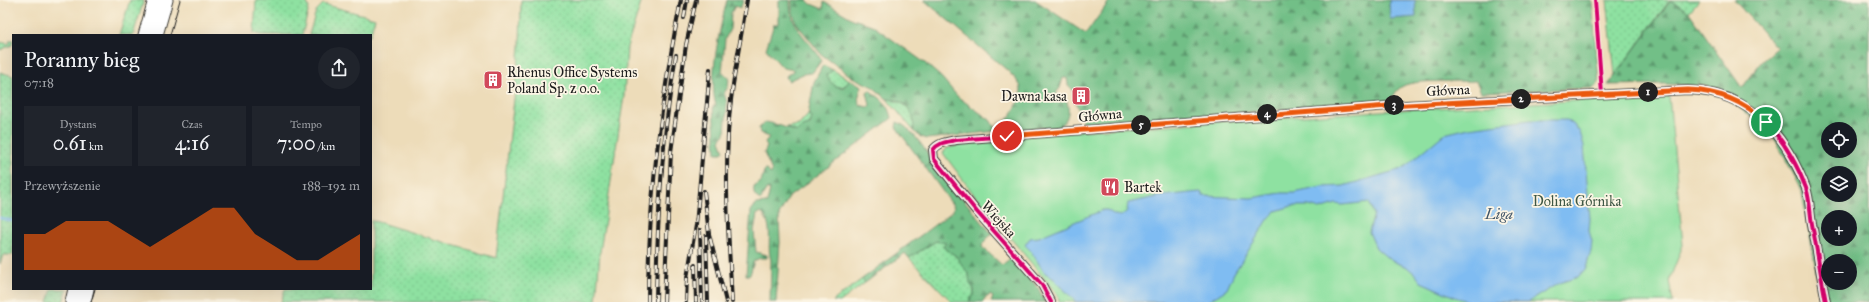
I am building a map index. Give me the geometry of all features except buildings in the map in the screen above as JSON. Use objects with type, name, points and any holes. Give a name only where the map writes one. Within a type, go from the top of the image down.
[{"type":"main road","points":[[145,34],[155,0]]},
{"type":"main road","points":[[156,34],[166,0]]},
{"type":"main road","points":[[72,302],[75,290]]},
{"type":"main road","points":[[84,302],[87,290]]},
{"type":"street","name":"Główna","points":[[933,150],[941,143],[956,140],[1262,114],[1602,94],[1688,90],[1709,91],[1750,107],[1766,122],[1783,143],[1806,189],[1826,302]]},
{"type":"street","name":"Wiejska","points":[[933,150],[934,159],[941,169],[1042,285],[1051,302]]},
{"type":"green space","points":[[130,0],[144,0],[133,34],[119,34]]},
{"type":"green space","points":[[256,0],[306,0],[309,8],[302,34],[254,33]]},
{"type":"green space","points":[[521,0],[642,0],[627,47],[624,96],[600,252],[596,302],[281,302],[285,290],[372,290],[372,220],[496,258],[520,47]]},
{"type":"green space","points":[[727,0],[744,0],[740,8],[735,6],[731,13],[730,29],[725,39],[722,73],[729,77],[728,87],[724,93],[727,103],[725,134],[720,140],[724,151],[722,153],[716,153],[713,106],[716,106],[713,82],[714,68],[718,38]]},
{"type":"green space","points":[[779,0],[790,0],[793,18],[796,25],[822,60],[812,73],[803,74],[788,81],[786,76],[794,70],[783,68],[766,49],[774,24],[779,24]]},
{"type":"green space","points":[[792,0],[807,0],[811,4],[823,9],[824,2],[853,19],[872,25],[925,63],[942,78],[958,97],[990,120],[997,131],[927,139],[919,136],[914,131],[913,116],[906,105],[897,100],[887,99],[873,87],[852,77],[821,54],[796,23],[792,10]]},
{"type":"green space","points":[[924,0],[1035,0],[1086,34],[1110,0],[1592,0],[1599,83],[1593,88],[1481,92],[1476,81],[1418,82],[1401,87],[1397,90],[1391,100],[1084,126],[1074,98],[1073,90],[1068,85],[1067,78],[1063,78],[1060,88],[1056,93],[1059,96],[1065,96],[1068,105],[1068,113],[1066,120],[1060,127],[997,131],[1009,118],[1019,101],[1021,89],[1020,84],[1008,71]]},
{"type":"green space","points":[[1607,0],[1670,0],[1615,75]]},
{"type":"green space","points":[[1670,0],[1699,0],[1689,12]]},
{"type":"green space","points":[[1671,0],[1689,12],[1742,88],[1762,61],[1777,48],[1734,0],[1869,0],[1869,302],[1822,302],[1801,188],[1772,134],[1732,102],[1707,86],[1664,84],[1608,85]]},
{"type":"green space","points":[[323,4],[375,18],[370,34],[309,34],[316,11]]},
{"type":"green space","points":[[10,40],[12,40],[12,45],[0,50],[0,42],[9,44]]},
{"type":"green space","points":[[823,65],[833,70],[827,75],[833,84],[838,87],[844,87],[850,80],[862,86],[858,100],[859,103],[869,107],[870,105],[867,92],[869,90],[887,105],[892,118],[789,197],[779,215],[780,242],[776,302],[770,302],[771,260],[769,249],[769,229],[765,217],[761,213],[757,214],[754,231],[756,252],[767,255],[767,258],[760,258],[754,261],[750,275],[746,275],[751,211],[756,204],[767,203],[770,189],[766,189],[761,200],[755,195],[754,187],[761,182],[764,171],[766,170],[771,174],[772,171],[764,153],[767,147],[765,142],[769,137],[760,133],[759,128],[766,122],[797,132],[802,127],[810,125],[812,117],[808,115],[814,82]]},
{"type":"green space","points":[[833,70],[850,80],[847,84],[840,87],[833,85],[827,74]]},
{"type":"green space","points":[[0,72],[12,76],[12,255],[3,255],[0,264]]},
{"type":"green space","name":"Dolina Górnika","points":[[1669,96],[1683,245],[1669,281],[1673,302],[1059,302],[1058,295],[972,192],[943,153],[947,148],[1001,136],[1396,110]]},
{"type":"green space","points":[[887,99],[901,103],[909,108],[913,117],[914,131]]},
{"type":"green space","points":[[808,115],[812,117],[812,121],[807,127],[802,127],[797,132],[787,127],[799,125]]},
{"type":"green space","points":[[897,122],[909,130],[921,144],[941,172],[992,234],[983,243],[982,247],[1002,265],[1012,257],[1038,288],[1045,302],[991,302],[993,297],[990,295],[984,299],[983,302],[969,302],[974,294],[974,289],[970,284],[969,275],[956,256],[943,247],[946,243],[936,241],[909,258],[905,253],[865,283],[862,279],[952,212],[954,207],[896,127]]},
{"type":"green space","points":[[936,241],[946,243],[943,247],[955,255],[968,273],[974,294],[969,302],[952,302],[909,258]]},
{"type":"green space","points":[[862,279],[865,283],[840,302],[833,301]]},
{"type":"green space","points":[[52,290],[67,290],[63,302],[48,302]]},
{"type":"water","points":[[1389,0],[1415,0],[1416,17],[1390,19]]},
{"type":"water","name":"Liga","points":[[1530,120],[1567,120],[1580,132],[1584,146],[1590,219],[1589,231],[1592,241],[1586,268],[1578,277],[1559,283],[1528,302],[1470,302],[1421,282],[1407,267],[1390,260],[1376,248],[1369,232],[1374,214],[1369,202],[1343,205],[1336,204],[1320,209],[1309,206],[1292,206],[1276,211],[1269,218],[1234,273],[1227,289],[1207,302],[1076,302],[1054,279],[1044,272],[1031,251],[1025,245],[1030,238],[1039,237],[1103,210],[1107,210],[1115,215],[1121,216],[1127,211],[1128,203],[1161,196],[1200,192],[1203,193],[1203,196],[1251,198],[1281,193],[1294,193],[1322,187],[1343,186],[1402,169],[1444,134],[1469,128]]},
{"type":"waterway","points":[[0,218],[12,221]]},
{"type":"tram line","points":[[170,34],[180,0]]},
{"type":"tram line","points":[[91,302],[95,290]]},
{"type":"railway","points":[[648,302],[650,226],[657,150],[667,75],[681,0]]},
{"type":"railway","points":[[684,18],[687,0]]},
{"type":"railway","points":[[664,302],[671,152],[686,45],[696,0]]},
{"type":"railway","points":[[732,302],[727,198],[728,135],[733,84],[747,0]]},
{"type":"railway","points":[[656,302],[661,178],[667,117],[676,55]]},
{"type":"railway","points":[[686,302],[687,278],[696,225],[710,69]]},
{"type":"railway","points":[[704,191],[709,234],[726,302]]},
{"type":"railway","points":[[700,230],[702,302]]},
{"type":"railway","points":[[706,236],[708,302]]},
{"type":"railway","points":[[695,265],[696,302]]},
{"type":"cycle path","points":[[1595,0],[1602,94]]},
{"type":"cycle path","points":[[1051,302],[1042,285],[977,212],[934,159],[933,150],[938,145],[956,140],[1388,106],[1688,90],[1730,98],[1747,107],[1776,133],[1797,168],[1806,188],[1826,302]]},
{"type":"place","name":"Rhenus Office Systems Poland Sp. z o.o.","points":[[493,80]]},
{"type":"place","name":"Dawna kasa","points":[[1081,96]]},
{"type":"place","name":"Bartek","points":[[1110,187]]},
{"type":"route","points":[[1007,136],[1262,114],[1688,90],[1703,90],[1720,94],[1750,107],[1766,122]]}]
